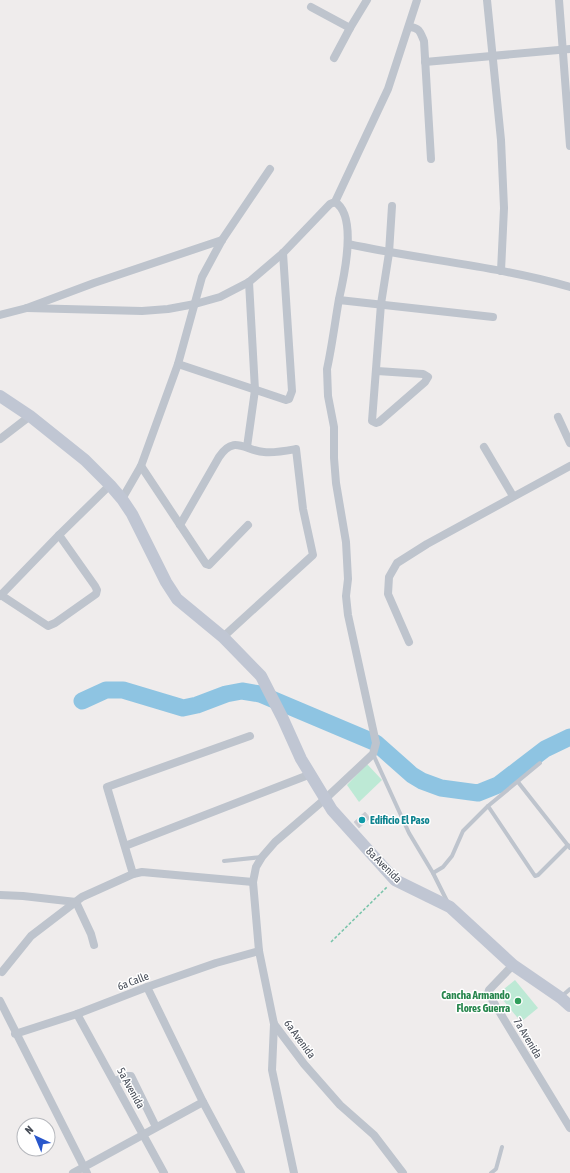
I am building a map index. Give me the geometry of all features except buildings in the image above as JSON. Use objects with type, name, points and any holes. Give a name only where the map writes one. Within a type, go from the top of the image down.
[{"type":"street","points":[[334,58],[367,0]]},
{"type":"street","points":[[27,308],[142,311],[168,309],[195,304],[220,296],[249,282],[283,253],[330,204],[335,202],[388,90],[410,27],[417,0]]},
{"type":"street","points":[[487,0],[501,140],[504,208],[501,271]]},
{"type":"street","points":[[559,0],[567,49],[570,146]]},
{"type":"street","points":[[311,7],[350,28]]},
{"type":"street","points":[[410,27],[417,28],[420,31],[424,41],[431,159]]},
{"type":"street","points":[[425,62],[567,49]]},
{"type":"street","points":[[122,499],[142,466],[178,364],[202,277],[222,240],[270,170]]},
{"type":"street","points":[[2,972],[31,936],[82,897],[133,874],[142,872],[253,882],[256,867],[262,857],[275,842],[373,754],[376,743],[348,615],[346,596],[348,579],[346,542],[336,483],[334,427],[327,381],[327,369],[343,283],[348,244],[345,215],[342,208],[335,202]]},
{"type":"street","points":[[377,371],[423,374],[428,377],[425,382],[376,423],[372,421],[381,304],[389,253],[392,206]]},
{"type":"street","points":[[0,315],[27,308],[222,240]]},
{"type":"street","points":[[348,244],[389,253],[501,271],[570,287]]},
{"type":"street","points":[[178,364],[286,400],[290,397],[292,391],[283,253]]},
{"type":"street","points":[[247,447],[255,390],[249,282]]},
{"type":"street","points":[[339,300],[493,317]]},
{"type":"street","name":"8a Avenida","points":[[0,396],[30,416],[85,460],[122,499],[132,514],[166,582],[177,599],[223,638],[260,676],[301,759],[324,799],[332,810],[395,880],[450,907],[513,965],[561,998],[570,1006]]},
{"type":"street","points":[[0,439],[30,416]]},
{"type":"street","points":[[558,417],[570,444]]},
{"type":"street","points":[[180,525],[223,452],[228,447],[234,444],[258,451],[276,453],[296,448],[303,509],[313,555],[223,638]]},
{"type":"street","points":[[484,447],[513,496]]},
{"type":"street","points":[[142,466],[206,564],[209,565],[248,525]]},
{"type":"street","points":[[409,642],[388,594],[389,577],[397,563],[427,544],[570,466]]},
{"type":"street","points":[[59,535],[97,590],[96,594],[55,624],[48,626],[1,595],[59,535],[110,485]]},
{"type":"street","points":[[133,874],[107,787],[250,736]]},
{"type":"street","points":[[125,846],[311,774]]},
{"type":"street","name":"6a Avenida","points":[[253,882],[259,951],[274,1024],[304,1064],[340,1105],[374,1135],[403,1173]]},
{"type":"street","points":[[0,895],[76,902]]},
{"type":"street","points":[[76,902],[91,934],[94,945]]},
{"type":"street","name":"6a Calle","points":[[16,1034],[77,1014],[147,986],[216,963],[259,951]]},
{"type":"street","name":"7a Avenida","points":[[513,965],[488,990],[488,994],[570,1128]]},
{"type":"street","points":[[147,986],[203,1102],[241,1173]]},
{"type":"street","points":[[0,1001],[85,1170]]},
{"type":"street","name":"5a Avenida","points":[[77,1014],[164,1173]]},
{"type":"street","points":[[274,1024],[272,1070],[294,1173]]},
{"type":"street","points":[[115,1082],[127,1076],[131,1076],[156,1127]]},
{"type":"street","points":[[73,1173],[85,1170],[156,1127],[203,1102]]},
{"type":"lane","points":[[373,754],[409,834],[433,873],[450,907]]},
{"type":"lane","points":[[433,873],[443,867],[452,856],[463,831],[488,806],[540,763]]},
{"type":"lane","points":[[488,806],[535,876],[538,875],[569,847],[518,782]]},
{"type":"lane","points":[[224,861],[262,857]]},
{"type":"lane","points":[[561,998],[570,989]]},
{"type":"lane","points":[[491,1173],[496,1169],[502,1147]]},
{"type":"path","points":[[331,942],[395,880]]},
{"type":"green space","points":[[367,764],[382,780],[359,802],[347,785]]},
{"type":"green space","name":"Cancha Armando Flores Guerra","points":[[515,980],[538,1008],[521,1022],[498,994]]},
{"type":"waterway","points":[[82,701],[106,690],[123,690],[183,708],[197,705],[226,694],[242,691],[260,694],[376,743],[412,775],[422,781],[441,788],[478,793],[498,785],[545,749],[570,737]]},
{"type":"place","name":"Edificio El Paso","points":[[362,820]]},
{"type":"place","name":"Cancha Armando Flores Guerra","points":[[518,1001]]}]
